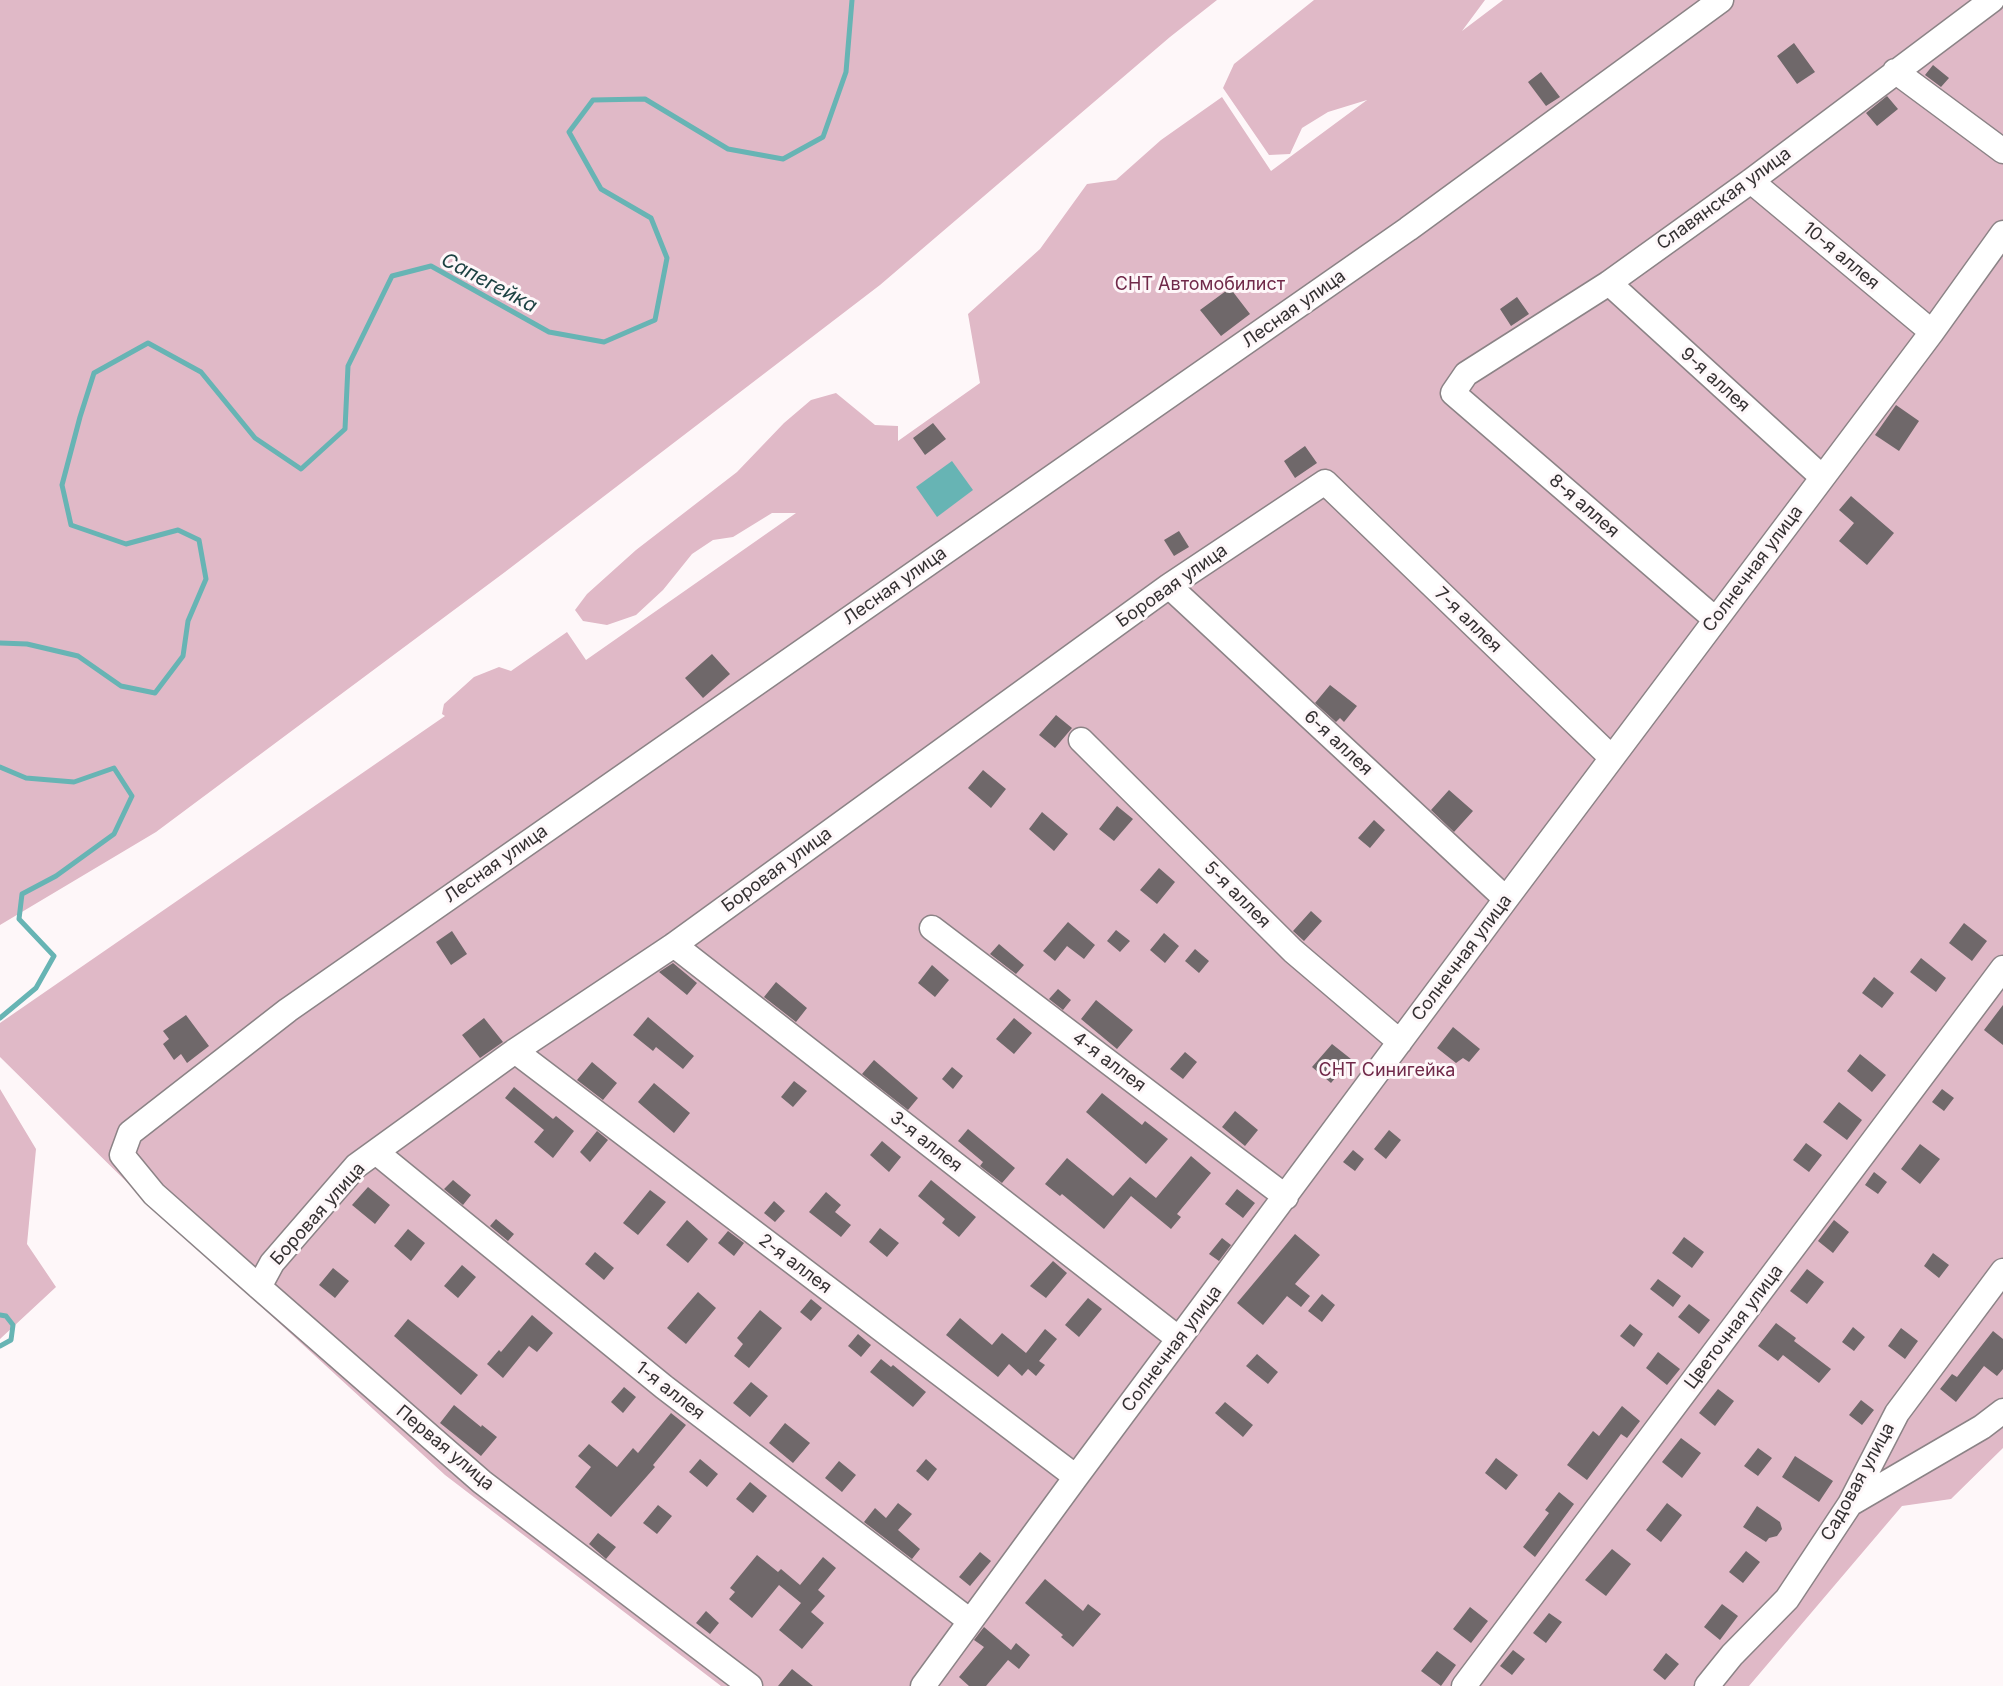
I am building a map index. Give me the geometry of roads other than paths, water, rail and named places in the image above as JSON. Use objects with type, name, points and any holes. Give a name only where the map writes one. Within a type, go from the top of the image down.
[{"type":"street","name":"Лесная улица","points":[[154,1194],[122,1155],[130,1133],[288,1010],[1408,230],[1721,0]]},
{"type":"street","name":"Славянская улица","points":[[1453,393],[1466,374],[1608,283],[1750,181],[1992,0]]},
{"type":"street","points":[[1895,71],[2003,151]]},
{"type":"street","name":"10-я аллея","points":[[1750,181],[1932,332]]},
{"type":"street","name":"Солнечная улица","points":[[923,1686],[1506,899],[1932,332],[2003,233]]},
{"type":"street","name":"9-я аллея","points":[[1608,283],[1822,477]]},
{"type":"street","name":"8-я аллея","points":[[1453,393],[1715,619]]},
{"type":"street","name":"Боровая улица","points":[[258,1287],[272,1263],[356,1166],[515,1052],[674,945],[1169,586],[1325,482]]},
{"type":"street","name":"7-я аллея","points":[[1325,482],[1612,758]]},
{"type":"street","name":"6-я аллея","points":[[1169,586],[1506,899]]},
{"type":"street","name":"5-я аллея","points":[[1081,740],[1293,951],[1400,1042]]},
{"type":"street","name":"4-я аллея","points":[[932,928],[1286,1197]]},
{"type":"street","name":"3-я аллея","points":[[674,945],[1179,1339]]},
{"type":"street","name":"Цветочная улица","points":[[1464,1686],[2003,968]]},
{"type":"street","name":"2-я аллея","points":[[515,1052],[1076,1477]]},
{"type":"street","name":"1-я аллея","points":[[376,1152],[664,1387],[970,1621]]},
{"type":"street","name":"Первая улица","points":[[154,1194],[483,1482],[750,1686]]},
{"type":"street","name":"Садовая улица","points":[[1707,1686],[1732,1655],[1787,1599],[1850,1504],[1897,1413],[2003,1271]]},
{"type":"street","points":[[1850,1504],[1982,1426],[2003,1411]]},
{"type":"water","points":[[952,461],[973,490],[937,517],[916,487]]},
{"type":"waterway","name":"Сапегейка","points":[[0,643],[27,644],[78,656],[121,686],[155,693],[183,656],[188,621],[206,579],[199,540],[178,530],[126,544],[71,525],[62,485],[94,373],[148,343],[201,372],[255,438],[301,469],[345,429],[348,366],[392,276],[431,266],[549,332],[604,342],[655,320],[667,258],[651,218],[601,189],[569,132],[593,100],[645,99],[728,149],[783,159],[823,137],[846,72],[852,0]]},
{"type":"waterway","name":"Сапегейка","points":[[0,767],[26,778],[74,782],[114,768],[132,796],[114,834],[56,876],[22,894],[19,919],[54,956],[36,988],[0,1018]]},
{"type":"waterway","name":"Сапегейка","points":[[0,1315],[6,1316],[13,1325],[11,1340],[0,1346]]},
{"type":"park label","name":"СНТ Автомобилист","points":[[1200,285]]},
{"type":"park label","name":"СНТ Синигейка","points":[[1387,1071]]}]
